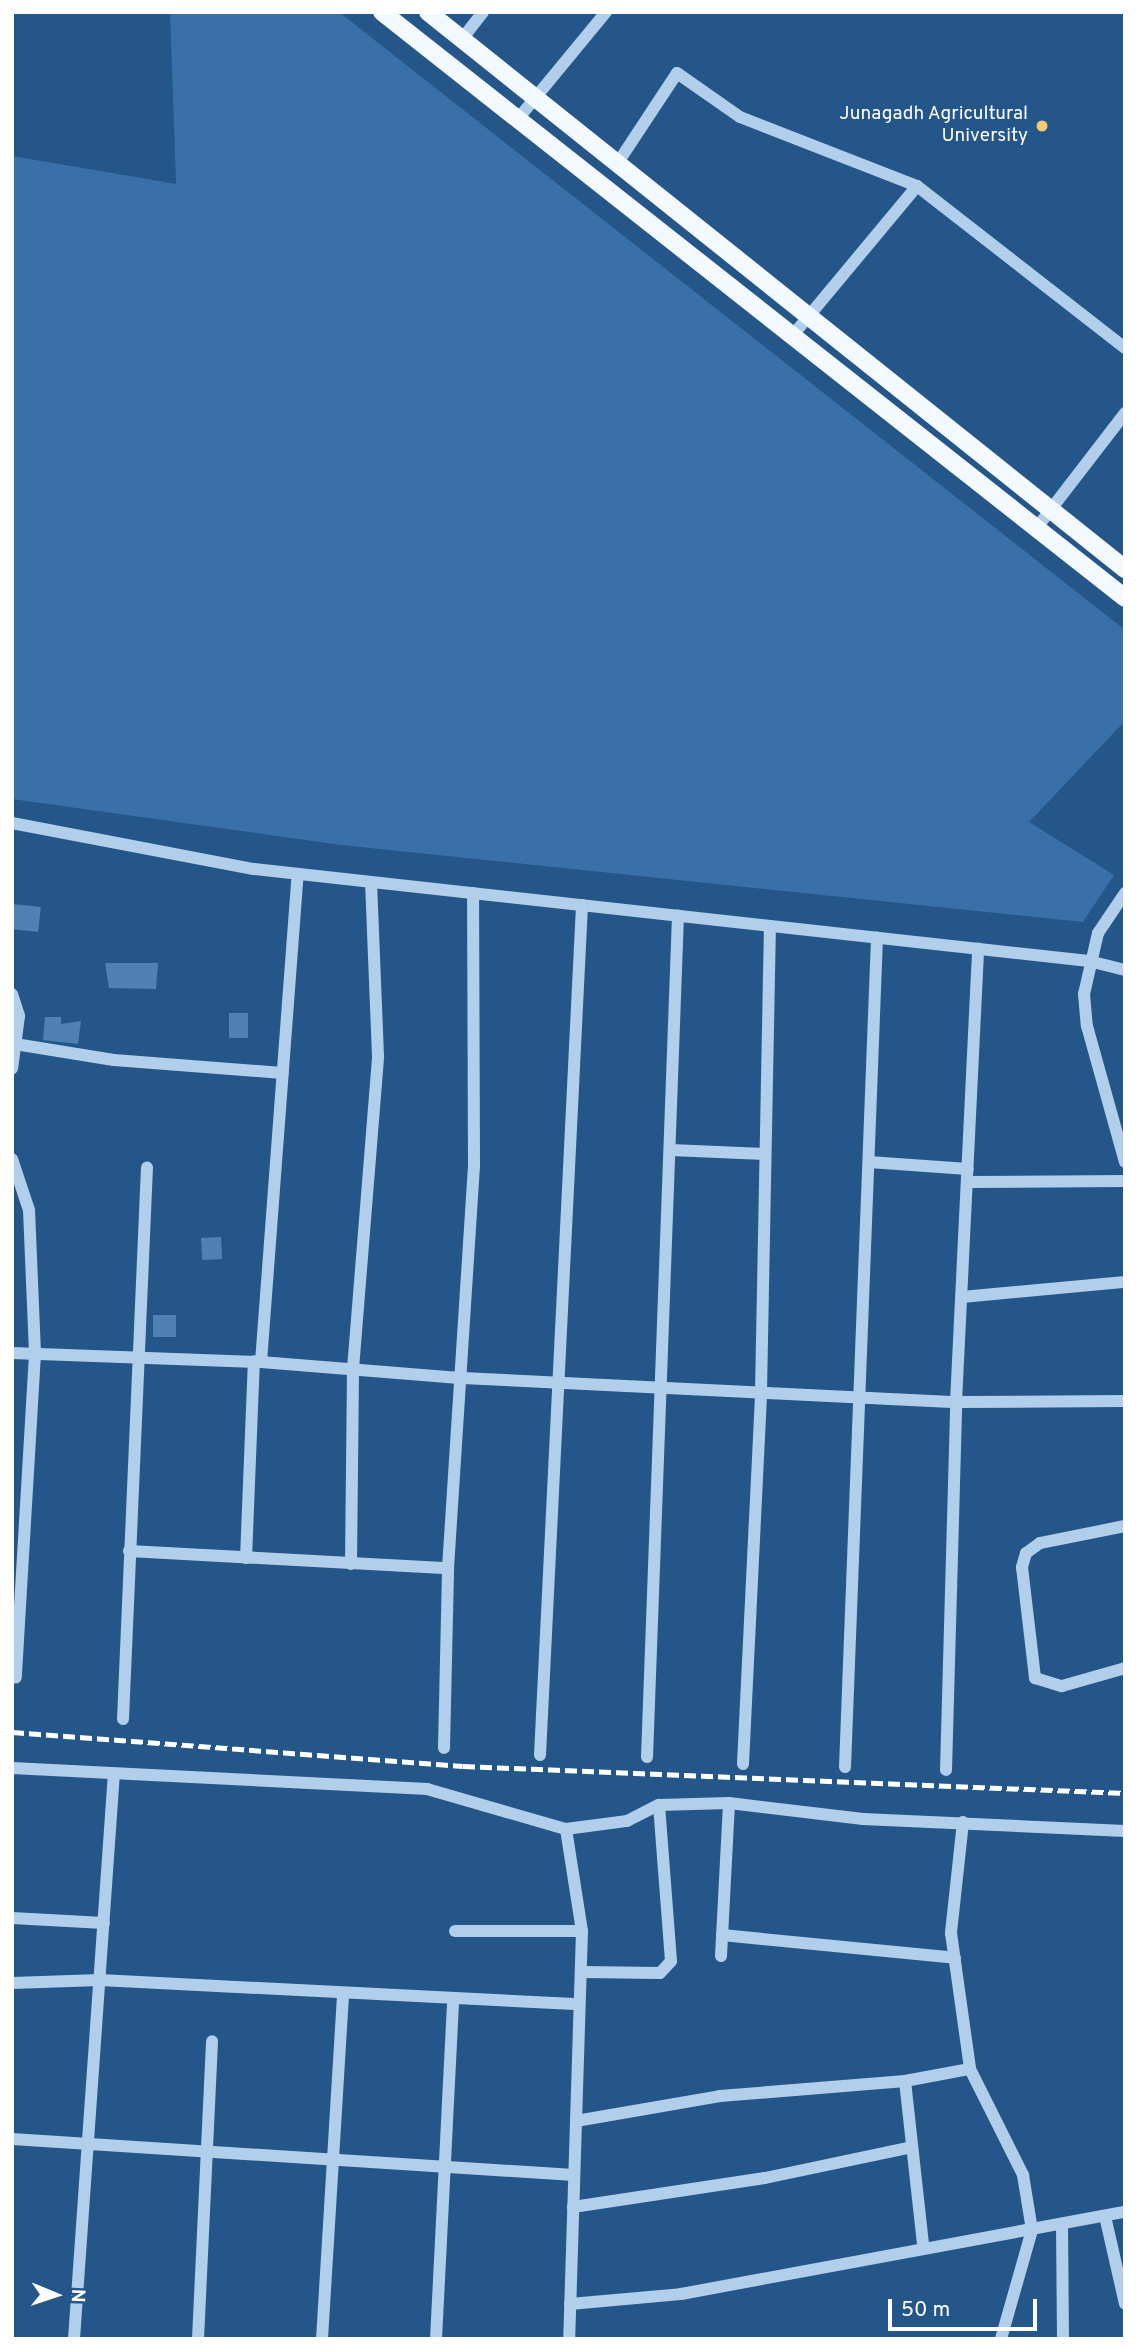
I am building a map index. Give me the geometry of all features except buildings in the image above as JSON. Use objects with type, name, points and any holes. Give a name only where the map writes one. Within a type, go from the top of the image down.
[{"type":"main road","points":[[382,12],[666,239],[793,335],[1035,530],[1125,598]]},
{"type":"main road","points":[[428,12],[619,161],[1049,511],[1125,569]]},
{"type":"main road","points":[[666,239],[684,215]]},
{"type":"street","points":[[462,39],[483,12]]},
{"type":"street","points":[[517,120],[606,12]]},
{"type":"street","points":[[619,161],[677,73],[740,117],[917,186],[1125,348]]},
{"type":"street","points":[[793,335],[917,186]]},
{"type":"street","points":[[1035,530],[1125,413]]},
{"type":"street","points":[[12,823],[298,874],[1089,961],[1125,970]]},
{"type":"street","points":[[246,1558],[257,1361],[298,874]]},
{"type":"street","points":[[351,1564],[353,1369],[378,1056],[371,882]]},
{"type":"street","points":[[1124,1157],[1087,1026],[1089,961],[1098,933],[1125,892]]},
{"type":"street","points":[[444,1748],[448,1568],[474,1164],[473,893]]},
{"type":"street","points":[[540,1755],[582,905]]},
{"type":"street","points":[[647,1757],[663,1386],[678,916]]},
{"type":"street","points":[[743,1763],[761,1392],[770,926]]},
{"type":"street","points":[[845,1767],[877,938]]},
{"type":"street","points":[[946,1770],[956,1402],[978,949]]},
{"type":"street","points":[[12,994],[18,1005],[12,1069]]},
{"type":"street","points":[[15,1044],[114,1060],[283,1073]]},
{"type":"street","points":[[671,1150],[765,1154]]},
{"type":"street","points":[[12,1159],[29,1209],[36,1354],[16,1677]]},
{"type":"street","points":[[869,1162],[967,1175],[1125,1181]]},
{"type":"street","points":[[123,1719],[135,1357],[147,1168]]},
{"type":"street","points":[[962,1297],[1125,1282]]},
{"type":"street","points":[[12,1353],[257,1361],[462,1378],[956,1402],[1125,1401]]},
{"type":"street","points":[[1125,1526],[1040,1543],[1026,1553],[1022,1567],[1035,1678],[1062,1686],[1125,1668]]},
{"type":"street","points":[[129,1551],[448,1568]]},
{"type":"street","points":[[12,1768],[427,1788],[565,1829],[627,1821],[659,1805],[729,1802],[863,1819],[1125,1830]]},
{"type":"street","points":[[74,2339],[114,1773]]},
{"type":"street","points":[[721,1956],[729,1802]]},
{"type":"street","points":[[581,1972],[660,1973],[671,1961],[659,1805]]},
{"type":"street","points":[[963,1822],[951,1933],[970,2069],[1023,2175],[1032,2230],[1001,2339]]},
{"type":"street","points":[[565,1829],[582,1931],[569,2339]]},
{"type":"street","points":[[12,1918],[104,1923]]},
{"type":"street","points":[[455,1931],[582,1931]]},
{"type":"street","points":[[722,1936],[955,1958]]},
{"type":"street","points":[[12,1983],[100,1980],[343,1996],[579,2004]]},
{"type":"street","points":[[322,2339],[343,1996]]},
{"type":"street","points":[[436,2339],[453,2001]]},
{"type":"street","points":[[198,2339],[204,2150],[212,2041]]},
{"type":"street","points":[[576,2121],[720,2096],[905,2081],[970,2069]]},
{"type":"street","points":[[905,2081],[923,2245]]},
{"type":"street","points":[[12,2139],[574,2175]]},
{"type":"street","points":[[573,2207],[765,2178],[912,2147]]},
{"type":"street","points":[[570,2304],[681,2294],[923,2245],[1032,2230],[1125,2212]]},
{"type":"street","points":[[1105,2216],[1125,2304]]},
{"type":"street","points":[[1062,2224],[1063,2339]]},
{"type":"shaded area","points":[[170,12],[339,12],[1125,630],[1125,721],[1029,822],[1114,875],[1083,922],[341,845],[12,799],[12,156],[176,184]]},
{"type":"railway","points":[[12,1732],[463,1766],[1125,1793]]},
{"type":"place","name":"Junagadh Agricultural University","points":[[1042,126]]}]
